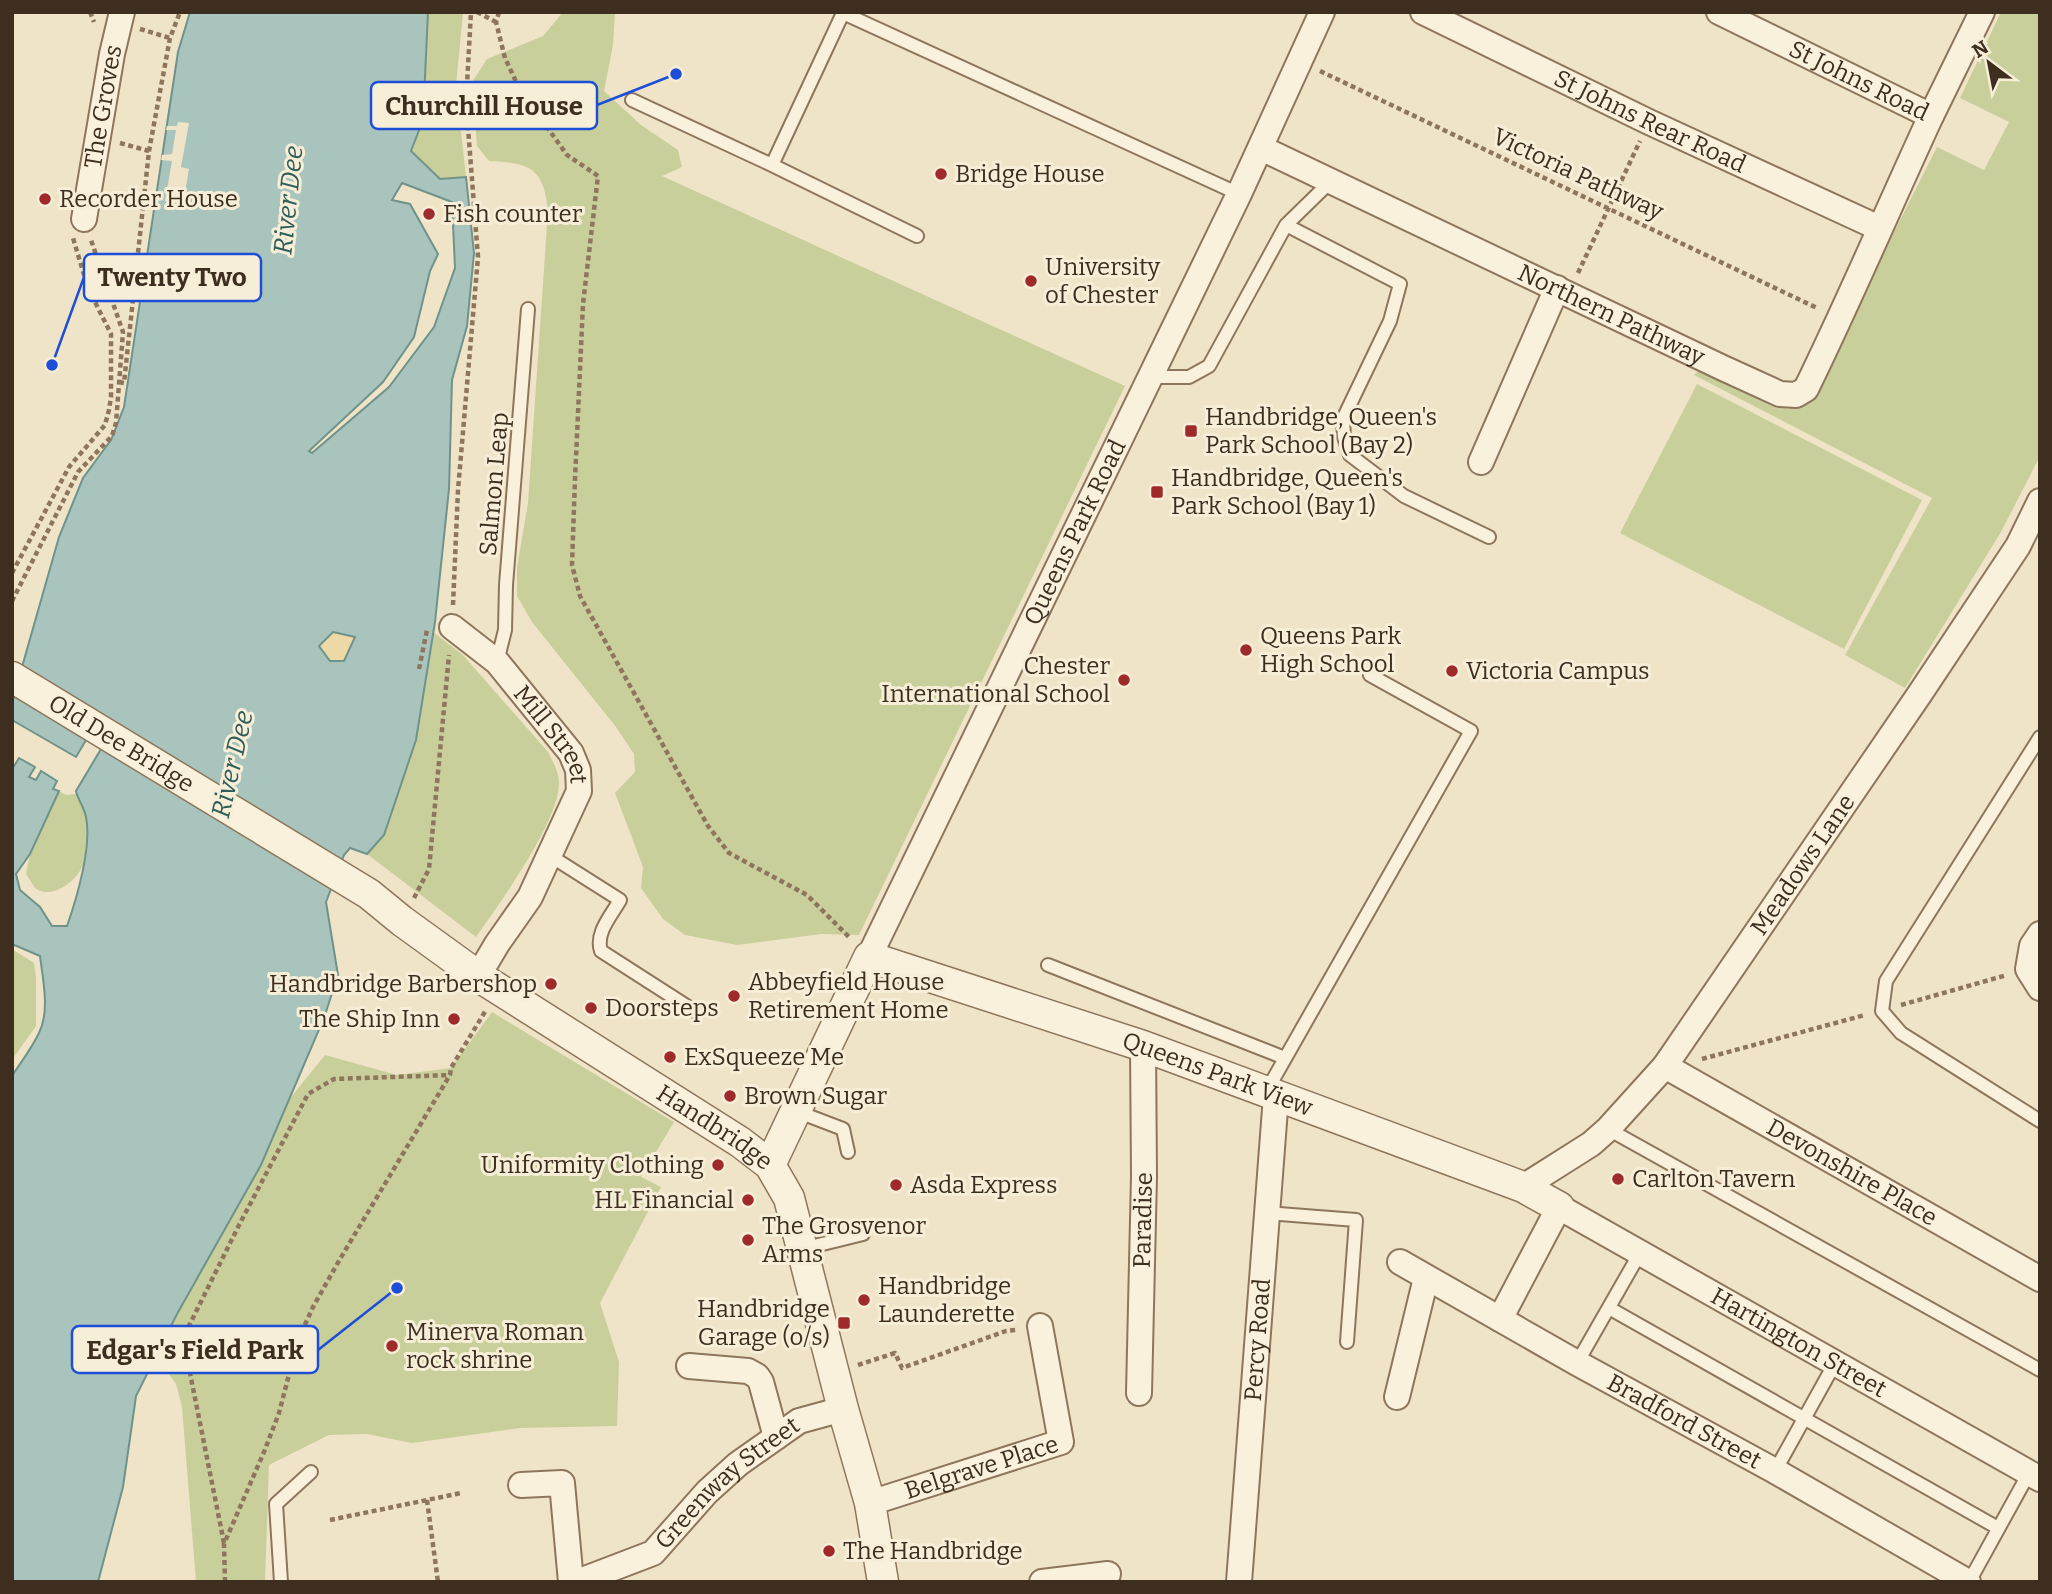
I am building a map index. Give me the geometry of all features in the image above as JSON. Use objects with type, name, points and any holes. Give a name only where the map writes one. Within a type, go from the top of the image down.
[{"type":"street","name":"The Groves","points":[[79,214],[122,12]]},
{"type":"street","name":"Queens Park Road","points":[[770,1165],[1239,194],[1322,12]]},
{"type":"street","name":"St Johns Rear Road","points":[[1423,12],[1879,228]]},
{"type":"street","name":"St Johns Road","points":[[1719,12],[1931,116],[1982,12]]},
{"type":"street","name":"Northern Pathway","points":[[1261,148],[1780,394],[1797,395],[1807,388],[1931,116]]},
{"type":"street","points":[[1481,462],[1563,292]]},
{"type":"street","name":"Meadows Lane","points":[[1523,1188],[1591,1144],[1667,1067],[2018,546],[2040,501]]},
{"type":"street","name":"Mill Street","points":[[452,627],[497,662],[571,753],[578,770],[579,791],[530,897],[497,944],[488,983]]},
{"type":"street","name":"Old Dee Bridge","points":[[14,678],[391,912]]},
{"type":"street","name":"Handbridge","points":[[391,912],[488,983],[740,1142],[770,1165],[789,1198],[870,1503],[883,1582]]},
{"type":"street","points":[[2034,979],[2032,946],[2040,934]]},
{"type":"street","name":"Queens Park View","points":[[869,957],[1143,1046],[1523,1188],[1559,1207]]},
{"type":"street","name":"Paradise","points":[[1139,1393],[1143,1046]]},
{"type":"street","name":"Devonshire Place","points":[[1667,1067],[2040,1279]]},
{"type":"street","name":"Percy Road","points":[[1238,1582],[1266,1213],[1271,1094]]},
{"type":"street","points":[[1500,1319],[1559,1207]]},
{"type":"street","name":"Hartington Street","points":[[1559,1207],[2034,1476]]},
{"type":"street","name":"Bradford Street","points":[[1400,1262],[1969,1582]]},
{"type":"street","points":[[1397,1397],[1426,1278]]},
{"type":"street","name":"Belgrave Place","points":[[870,1503],[1061,1442],[1040,1325]]},
{"type":"street","points":[[689,1366],[748,1371],[757,1376],[776,1437]]},
{"type":"street","name":"Greenway Street","points":[[577,1582],[653,1553],[707,1492],[738,1464],[799,1421],[843,1409]]},
{"type":"street","points":[[521,1485],[562,1483],[571,1582]]},
{"type":"street","points":[[1042,1582],[1108,1574]]},
{"type":"lane","points":[[772,165],[844,13],[1239,194]]},
{"type":"lane","points":[[632,100],[917,236]]},
{"type":"lane","points":[[1150,377],[1189,377],[1209,366],[1286,225],[1330,182]]},
{"type":"lane","points":[[1286,225],[1400,284],[1390,321],[1343,419],[1344,437],[1350,455],[1404,496],[1489,537]]},
{"type":"lane","name":"Salmon Leap","points":[[497,662],[505,630],[506,585],[528,309]]},
{"type":"lane","points":[[1271,1094],[1286,1058],[1471,731],[1370,676]]},
{"type":"lane","points":[[2040,737],[1886,981],[1882,1011],[1901,1033],[2040,1121]]},
{"type":"lane","points":[[549,855],[620,900],[599,936],[601,951],[696,1012]]},
{"type":"lane","points":[[1048,965],[1286,1058]]},
{"type":"lane","points":[[795,1111],[843,1129],[848,1152]]},
{"type":"lane","points":[[1608,1129],[2040,1370]]},
{"type":"lane","points":[[1266,1213],[1356,1220],[1347,1342]]},
{"type":"lane","points":[[802,1249],[863,1234],[861,1226]]},
{"type":"lane","points":[[1577,1363],[1640,1253]]},
{"type":"lane","points":[[1609,1308],[1998,1528]]},
{"type":"lane","points":[[1775,1471],[1835,1363]]},
{"type":"lane","points":[[281,1582],[276,1504],[310,1472]]},
{"type":"lane","points":[[1969,1582],[1998,1528],[2034,1476]]},
{"type":"path","points":[[119,382],[124,383],[149,151],[170,38],[180,12]]},
{"type":"path","points":[[429,869],[452,627],[458,490],[478,257],[466,102],[471,12]]},
{"type":"path","points":[[477,12],[496,22]]},
{"type":"path","points":[[499,12],[496,22],[505,58],[519,89],[566,155],[598,176],[583,304],[575,479],[572,565],[580,596],[708,826],[729,853],[807,895],[869,957]]},
{"type":"path","name":"Victoria Pathway","points":[[1300,62],[1840,319]]},
{"type":"path","points":[[1563,292],[1608,208],[1649,121]]},
{"type":"path","points":[[12,601],[78,472],[112,436],[116,424],[123,332],[79,214]]},
{"type":"path","points":[[12,573],[69,467],[105,425],[109,411],[111,334],[88,288],[79,214]]},
{"type":"path","points":[[1667,1067],[1882,1011],[2034,979]]},
{"type":"path","points":[[224,1544],[279,1413],[299,1339],[313,1307],[450,1075],[488,983]]},
{"type":"path","points":[[225,1582],[224,1544],[183,1338],[308,1094],[334,1079],[450,1075]]},
{"type":"path","points":[[834,1373],[895,1353],[902,1368],[1006,1331],[1040,1325]]},
{"type":"path","points":[[330,1520],[461,1493]]},
{"type":"path","points":[[427,1500],[438,1582]]},
{"type":"green space","points":[[428,12],[463,12],[456,86],[466,177],[440,179],[411,151],[423,120]]},
{"type":"green space","points":[[563,12],[615,12],[613,45],[604,91],[641,125],[678,150],[682,167],[662,176],[1125,386],[859,935],[821,934],[737,945],[685,935],[663,919],[641,888],[643,867],[615,793],[635,772],[634,754],[616,727],[532,622],[517,596],[517,568],[528,503],[548,210],[542,184],[532,170],[515,163],[489,161],[477,146],[472,82],[487,59],[543,36]]},
{"type":"green space","points":[[2001,12],[2040,12],[2040,456],[2001,532],[1905,688],[1845,655],[1932,498],[1694,375],[1704,365],[1788,409],[1809,400],[1937,147],[1984,170],[2009,122],[1960,98]]},
{"type":"green space","points":[[1697,384],[1922,500],[1844,649],[1620,533]]},
{"type":"green space","points":[[433,632],[463,655],[548,752],[559,779],[556,799],[539,840],[476,937],[367,854],[384,835],[416,740]]},
{"type":"green space","points":[[59,791],[66,795],[76,794],[83,808],[87,830],[84,861],[78,874],[67,884],[54,891],[41,891],[35,888],[26,874],[30,854]]},
{"type":"green space","points":[[12,949],[34,963],[36,1026],[12,1060]]},
{"type":"green space","points":[[492,1012],[674,1122],[641,1177],[661,1187],[600,1303],[619,1362],[617,1426],[520,1428],[412,1443],[367,1434],[329,1435],[269,1465],[265,1582],[196,1582],[182,1407],[176,1384],[162,1364],[162,1349],[168,1330],[287,1102],[325,1055],[397,1075],[451,1068]]},
{"type":"sand","points":[[333,632],[356,637],[345,661],[330,661],[319,646]]},
{"type":"water","name":"River Dee","points":[[190,12],[428,12],[423,120],[411,151],[440,179],[466,177],[474,253],[467,326],[452,380],[449,489],[435,622],[416,740],[384,835],[367,854],[350,848],[344,855],[326,902],[338,975],[324,1018],[261,1165],[177,1314],[136,1396],[123,1487],[98,1582],[12,1582],[12,1076],[39,1033],[45,1005],[40,956],[12,944],[12,765],[14,766],[19,758],[35,767],[29,777],[36,780],[41,771],[57,781],[53,789],[59,791],[30,854],[16,874],[20,890],[40,907],[52,926],[67,926],[79,887],[87,842],[86,817],[76,791],[104,744],[22,667],[59,537],[83,478],[111,440],[124,407],[178,52]],"holes":[[[402,183],[452,202],[455,268],[434,327],[389,387],[312,453],[309,451],[383,382],[414,337],[430,271],[438,254],[410,204],[392,200]],[[333,632],[355,637],[344,661],[330,661],[319,646]]]},
{"type":"water","points":[[19,696],[89,735],[76,757],[12,720],[12,698]]},
{"type":"pier","points":[[178,122],[189,123],[181,167],[189,169],[183,204],[165,201],[172,161],[161,160],[162,155],[172,154],[176,130],[166,130],[167,126],[177,126]]},
{"type":"place","name":"Churchill House","points":[[676,74]]},
{"type":"place","name":"Bridge House","points":[[941,174]]},
{"type":"place","name":"Recorder House","points":[[45,199]]},
{"type":"place","name":"Fish counter","points":[[429,214]]},
{"type":"place","name":"University of Chester","points":[[1031,281]]},
{"type":"place","name":"Twenty Two","points":[[52,365]]},
{"type":"place","name":"Handbridge, Queen's Park School (Bay 2)","points":[[1191,431]]},
{"type":"place","name":"Handbridge, Queen's Park School (Bay 1)","points":[[1157,492]]},
{"type":"place","name":"Queens Park High School","points":[[1246,650]]},
{"type":"place","name":"Victoria Campus","points":[[1452,671]]},
{"type":"place","name":"Chester International School","points":[[1124,680]]},
{"type":"place","name":"Handbridge Barbershop","points":[[551,984]]},
{"type":"place","name":"Abbeyfield House Retirement Home","points":[[734,996]]},
{"type":"place","name":"Doorsteps","points":[[591,1008]]},
{"type":"place","name":"The Ship Inn","points":[[454,1019]]},
{"type":"place","name":"ExSqueeze Me","points":[[670,1057]]},
{"type":"place","name":"Brown Sugar","points":[[730,1096]]},
{"type":"place","name":"Uniformity Clothing","points":[[718,1165]]},
{"type":"place","name":"Carlton Tavern","points":[[1618,1179]]},
{"type":"place","name":"Asda Express","points":[[896,1185]]},
{"type":"place","name":"HL Financial","points":[[748,1200]]},
{"type":"place","name":"The Grosvenor Arms","points":[[748,1240]]},
{"type":"place","name":"Edgar's Field Park","points":[[397,1288]]},
{"type":"place","name":"Handbridge Launderette","points":[[864,1300]]},
{"type":"place","name":"Handbridge Garage (o/s)","points":[[844,1323]]},
{"type":"place","name":"Minerva Roman rock shrine","points":[[392,1346]]},
{"type":"place","name":"The Handbridge","points":[[829,1551]]}]
